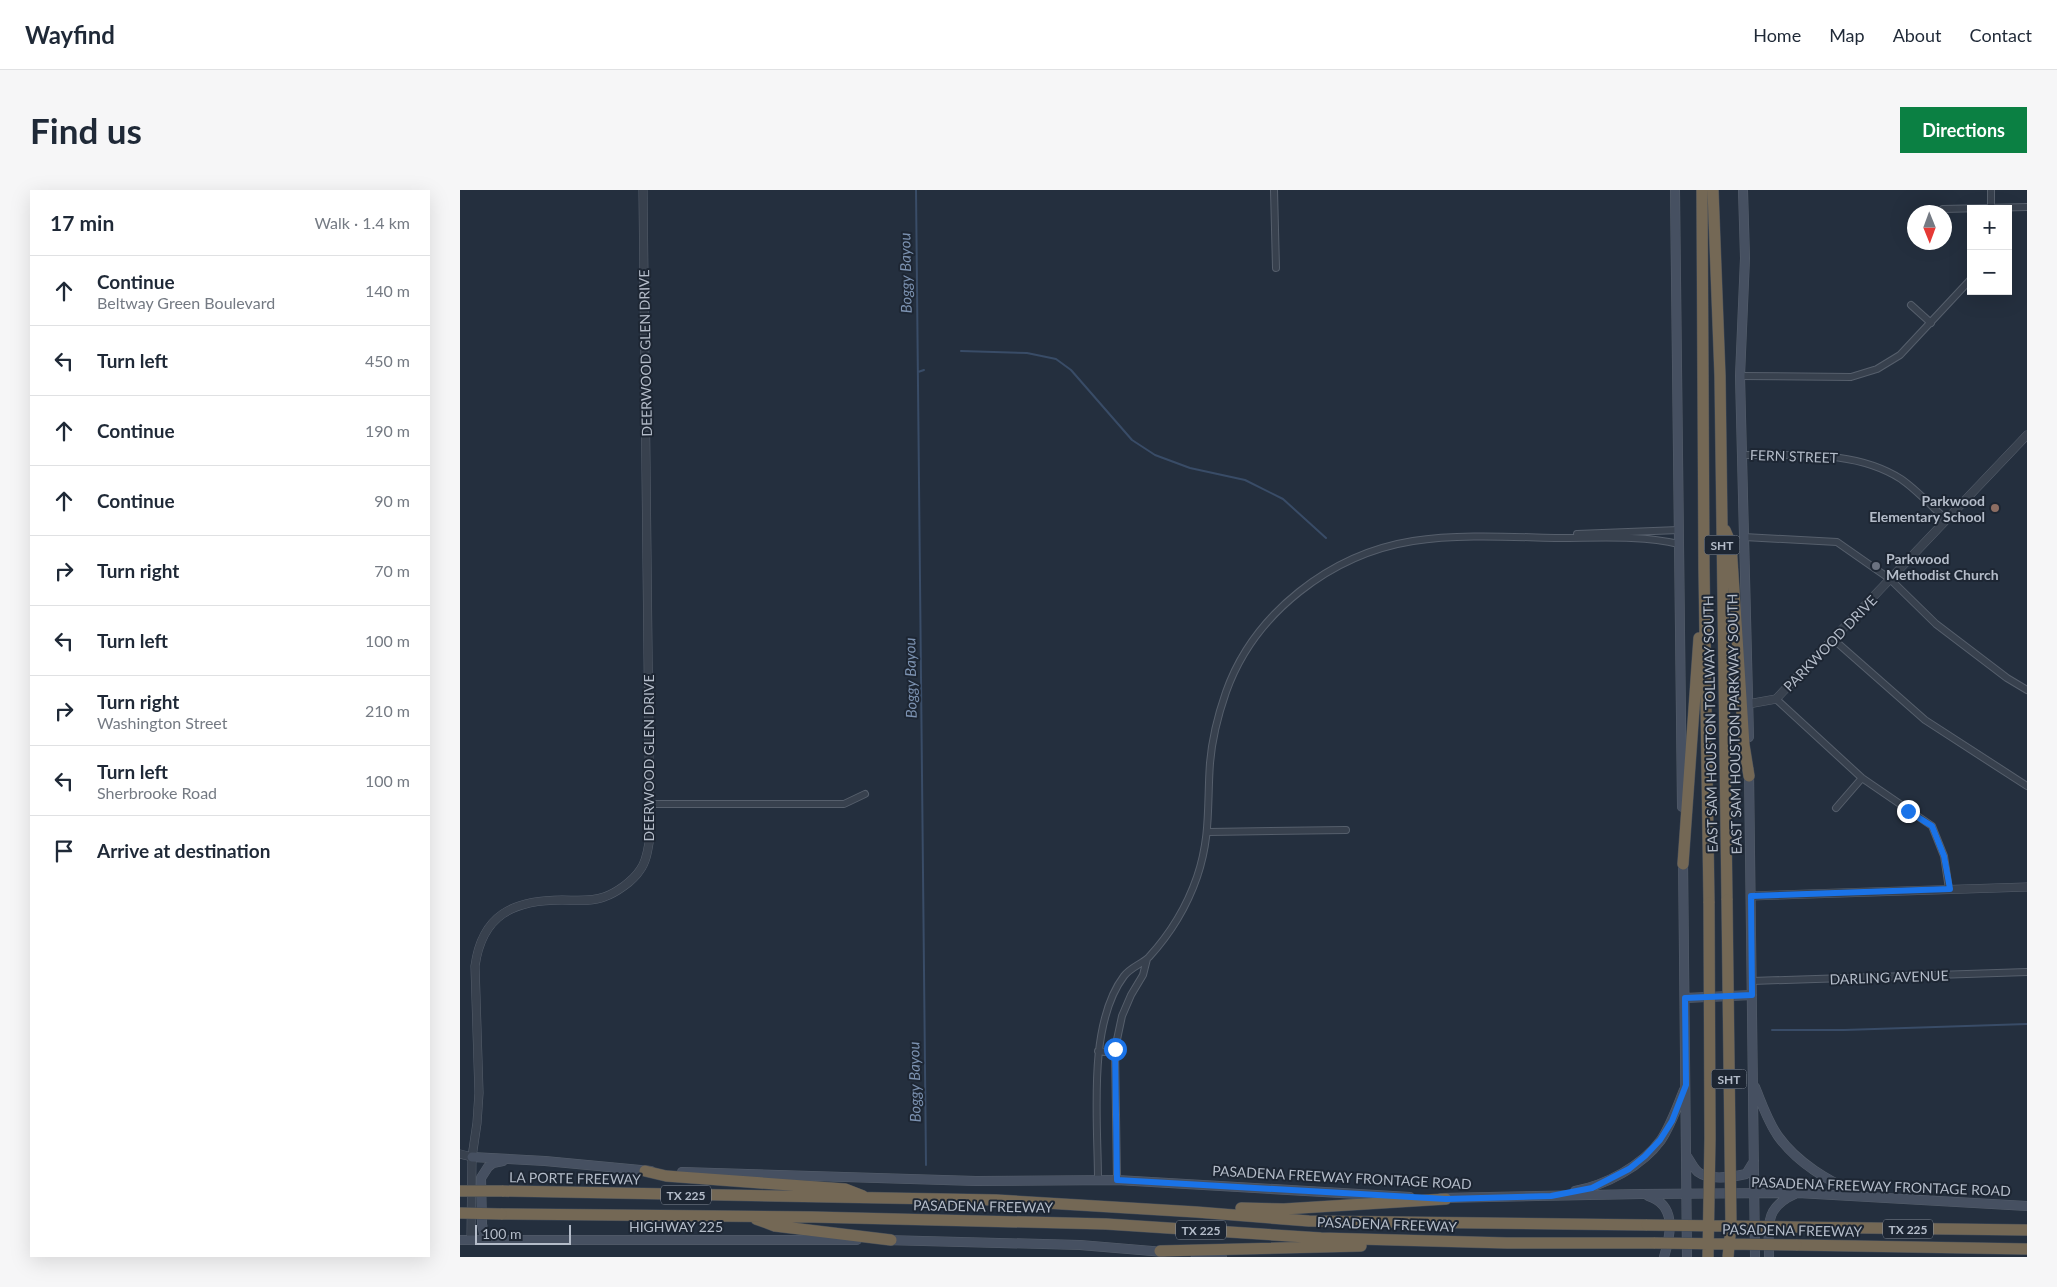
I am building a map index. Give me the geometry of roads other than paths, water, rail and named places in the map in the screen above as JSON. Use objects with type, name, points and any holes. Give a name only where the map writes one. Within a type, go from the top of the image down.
[{"type":"highway","name":"EAST SAM HOUSTON TOLLWAY SOUTH","points":[[1702,190],[1704,569],[1708,712],[1710,1138],[1708,1257]]},
{"type":"highway","name":"EAST SAM HOUSTON TOLLWAY SOUTH","points":[[1713,190],[1720,376],[1730,1216],[1728,1257]]},
{"type":"highway","points":[[1722,524],[1731,544],[1744,746],[1750,776]]},
{"type":"highway","points":[[1683,864],[1704,569]]},
{"type":"highway","points":[[645,1171],[666,1176],[845,1189],[870,1199]]},
{"type":"highway","name":"LA PORTE FREEWAY","points":[[460,1191],[870,1199]]},
{"type":"highway","name":"PASADENA FREEWAY","points":[[870,1199],[996,1200],[1309,1221],[2027,1230]]},
{"type":"highway","points":[[1196,1212],[1228,1208],[1284,1209],[1446,1199]]},
{"type":"highway","name":"TX 225","points":[[460,1213],[747,1216]]},
{"type":"highway","points":[[747,1216],[775,1226],[891,1240]]},
{"type":"highway","name":"PASADENA FREEWAY","points":[[747,1216],[1106,1224],[1321,1238],[2027,1249]]},
{"type":"highway","points":[[1160,1251],[1507,1242]]},
{"type":"main road","points":[[1674,190],[1687,1257]]},
{"type":"main road","name":"EAST SAM HOUSTON PARKWAY SOUTH","points":[[1743,190],[1745,258],[1740,376],[1750,776],[1754,1257]]},
{"type":"main road","points":[[1685,998],[1752,995]]},
{"type":"main road","points":[[1753,1083],[1778,1136],[1792,1152],[1810,1169],[1861,1196]]},
{"type":"main road","points":[[1551,1196],[1592,1188],[1629,1169],[1645,1156],[1660,1140],[1672,1121],[1686,1085]]},
{"type":"main road","points":[[1686,1155],[1696,1170],[1704,1175],[1730,1177],[1746,1174],[1754,1162]]},
{"type":"main road","points":[[472,1157],[518,1158],[645,1171]]},
{"type":"main road","points":[[492,1240],[484,1234],[482,1224],[481,1178],[493,1163],[518,1158]]},
{"type":"main road","name":"PASADENA FREEWAY FRONTAGE ROAD","points":[[645,1171],[976,1181],[1117,1180],[1446,1199],[1640,1194],[1798,1193],[2027,1206]]},
{"type":"main road","points":[[1769,1257],[1769,1216],[1776,1206],[1798,1193]]},
{"type":"main road","points":[[1640,1194],[1661,1202],[1668,1214],[1670,1224],[1664,1257]]},
{"type":"main road","name":"HIGHWAY 225","points":[[460,1240],[891,1240]]},
{"type":"main road","points":[[891,1240],[1070,1245],[1222,1257]]},
{"type":"street","name":"DEERWOOD GLEN DRIVE","points":[[470,1240],[472,1157],[479,1093],[476,966],[478,949],[483,937],[491,925],[507,911],[528,902],[603,898],[618,890],[641,870],[650,837],[643,190]]},
{"type":"street","points":[[1274,190],[1276,268]]},
{"type":"street","points":[[1991,190],[1991,205]]},
{"type":"street","points":[[2012,207],[2027,207]]},
{"type":"street","points":[[1952,209],[1967,209]]},
{"type":"street","points":[[1740,376],[1851,377],[1877,369],[1900,355],[1967,283]]},
{"type":"street","points":[[1911,305],[1931,323]]},
{"type":"street","name":"PARKWOOD DRIVE","points":[[1748,704],[1776,700],[2027,435]]},
{"type":"street","name":"FERN STREET","points":[[1742,455],[1843,457],[1875,466],[1902,480],[1947,520]]},
{"type":"street","points":[[1098,1180],[1098,1051],[1107,1011],[1117,988],[1129,970],[1146,959],[1172,928],[1198,876],[1208,832],[1211,756],[1215,729],[1226,692],[1238,664],[1255,638],[1272,618],[1318,578],[1346,562],[1395,545],[1431,539],[1536,537],[1679,530]]},
{"type":"street","points":[[1536,537],[1653,540],[1679,544]]},
{"type":"street","points":[[1744,537],[1837,542],[1890,579],[1936,624],[2007,678],[2027,690]]},
{"type":"street","points":[[1834,639],[1925,720],[2027,786]]},
{"type":"street","points":[[1776,700],[1862,778],[1932,826],[1944,856],[1950,889]]},
{"type":"street","points":[[1836,808],[1862,778]]},
{"type":"street","points":[[650,804],[844,804],[865,794]]},
{"type":"street","points":[[1208,832],[1346,830]]},
{"type":"street","points":[[1751,896],[2027,887]]},
{"type":"street","points":[[1117,1180],[1114,1054],[1122,1016],[1130,995],[1143,975],[1146,959]]},
{"type":"street","name":"DARLING AVENUE","points":[[1752,981],[2027,972]]},
{"type":"street","points":[[1098,1051],[1114,1054]]},
{"type":"street","points":[[460,1154],[472,1157]]},
{"type":"waterway","name":"Boggy Bayou","points":[[916,190],[926,1165]]},
{"type":"waterway","points":[[961,351],[1027,353],[1056,359],[1071,370],[1132,440],[1155,455],[1190,468],[1245,480],[1283,499],[1326,538]]},
{"type":"waterway","name":"Boggy Bayou","points":[[918,372],[924,370]]},
{"type":"waterway","points":[[1772,1030],[1844,1030],[2027,1024]]},
{"type":"place","name":"Parkwood Elementary School","points":[[1995,508]]},
{"type":"place","name":"Parkwood Methodist Church","points":[[1876,566]]}]
